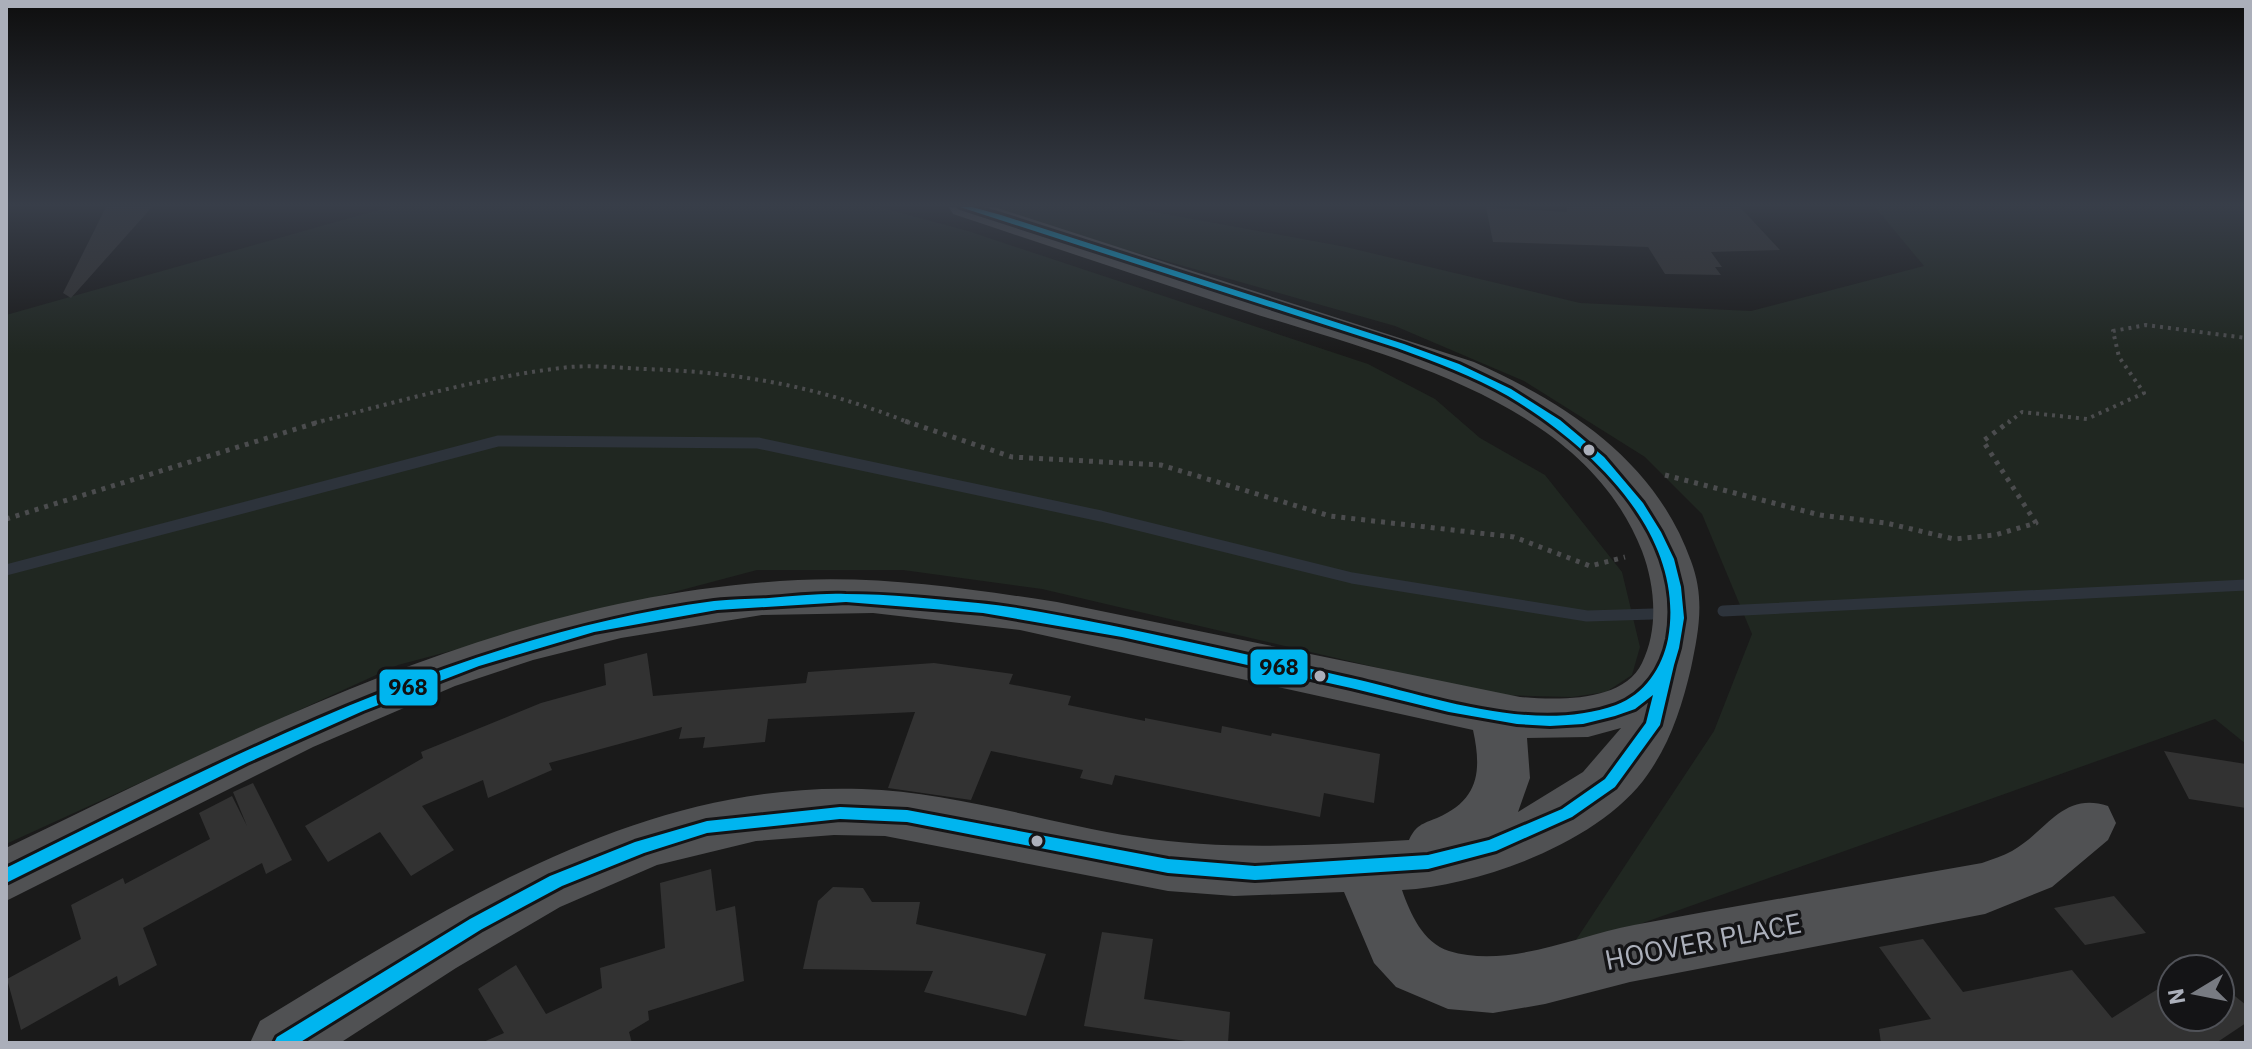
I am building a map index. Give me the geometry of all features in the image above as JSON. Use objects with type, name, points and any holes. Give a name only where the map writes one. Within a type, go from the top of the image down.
[{"type":"street","points":[[283,1043],[476,924],[556,881],[641,847],[707,827],[840,813],[894,815],[1168,866],[1255,873],[1428,862],[1491,846],[1567,813],[1610,783],[1653,725],[1678,633],[1678,594],[1671,564],[1653,525],[1617,475],[1562,423],[1519,395],[1461,370],[1113,256]]},
{"type":"street","points":[[6,876],[394,689],[507,650],[599,626],[676,610],[764,599],[839,596],[985,607],[1057,619],[1496,715],[1548,720],[1609,713],[1646,695],[1665,673]]},
{"type":"street","points":[[1365,865],[1454,838],[1481,821],[1498,800],[1505,782],[1496,715]]},
{"type":"street","name":"HOOVER PLACE","points":[[1365,865],[1379,911],[1394,941],[1412,962],[1432,975],[1465,984],[1495,984],[1628,955],[1985,888],[2032,869],[2088,823]]},
{"type":"path","points":[[1617,475],[1663,474],[1820,515],[1886,523],[1954,539],[1995,535],[2036,523],[1983,441],[2022,412],[2087,419],[2144,393],[2119,357],[2113,331],[2146,325],[2246,338]]},
{"type":"path","points":[[6,519],[301,426],[494,379],[571,367],[682,370],[789,383],[846,397],[929,430],[1012,457],[1161,465],[1200,474],[1283,504],[1330,516],[1514,537],[1590,566],[1625,557],[1630,541],[1653,525]]},
{"type":"shaded area","points":[[215,256],[1043,256],[1368,364],[1435,399],[1480,438],[1545,475],[1622,572],[1640,647],[1632,675],[1606,692],[1572,697],[1494,695],[1042,589],[903,570],[757,570],[398,665],[6,844],[6,315]]},
{"type":"shaded area","points":[[1148,256],[1383,256],[1580,303],[1751,311],[1924,266],[1916,256],[2246,256],[2246,744],[2215,719],[1570,949],[1714,731],[1752,634],[1702,514],[1645,457],[1524,381],[1395,326]]},
{"type":"building","points":[[82,256],[108,256],[71,298],[63,293]]},
{"type":"building","points":[[1654,256],[1714,256],[1722,267],[1715,267],[1721,275],[1665,274]]},
{"type":"building","points":[[647,653],[653,696],[806,683],[808,672],[934,663],[1013,674],[1009,684],[1071,696],[1068,705],[1221,733],[1222,726],[1271,736],[1272,733],[1380,754],[1374,803],[1324,793],[1320,817],[1115,775],[1112,785],[1080,778],[1083,770],[991,751],[971,800],[888,788],[915,712],[768,719],[765,742],[703,748],[705,737],[679,739],[682,727],[549,763],[552,770],[488,798],[483,780],[422,806],[454,850],[411,876],[380,832],[328,862],[305,826],[423,758],[421,752],[541,703],[606,685],[604,664]]},
{"type":"building","points":[[2164,751],[2246,764],[2246,808],[2189,799]]},
{"type":"building","points":[[253,783],[292,860],[266,874],[262,863],[143,928],[157,965],[119,986],[117,976],[21,1030],[7,979],[81,939],[71,905],[123,878],[125,884],[210,839],[199,813],[232,796],[247,826],[233,792]]},
{"type":"building","points":[[711,869],[716,911],[735,906],[744,981],[648,1011],[649,1020],[629,1032],[632,1043],[481,1043],[504,1033],[478,989],[516,965],[546,1014],[602,988],[600,968],[665,948],[660,883]]},
{"type":"building","points":[[833,887],[863,888],[872,902],[920,902],[916,924],[1046,954],[1026,1016],[924,992],[933,971],[803,969],[818,901]]},
{"type":"building","points":[[2114,896],[2146,933],[2085,945],[2054,908]]},
{"type":"building","points":[[1102,932],[1153,939],[1144,999],[1230,1012],[1228,1043],[1199,1043],[1084,1026]]},
{"type":"building","points":[[1923,939],[1963,992],[2072,970],[2112,1018],[2156,990],[2156,1033],[2231,1033],[2216,1043],[1881,1043],[1879,1029],[1931,1019],[1879,947]]},
{"type":"building","points":[[2236,997],[2246,1005],[2246,1023],[2236,1030]]},
{"type":"waterway","points":[[6,570],[498,441],[758,443],[1101,516],[1352,578],[1587,616],[1653,614]]},
{"type":"waterway","points":[[1723,611],[2246,585]]},
{"type":"transit line","name":"968","points":[[6,876],[242,759],[358,707],[475,662],[594,627],[717,605],[846,598],[983,608],[1122,632],[1449,707],[1517,719],[1550,721],[1615,711],[1643,697],[1653,687],[1668,662],[1676,634],[1675,587],[1662,545],[1639,506],[1600,460],[1556,422],[1507,391],[1455,366],[1345,327],[1117,256]]},
{"type":"transit line","name":"968","points":[[283,1043],[476,924],[556,881],[641,847],[707,827],[840,813],[907,816],[1168,866],[1255,873],[1428,862],[1491,846],[1567,813],[1610,783],[1653,725],[1667,665]]}]
